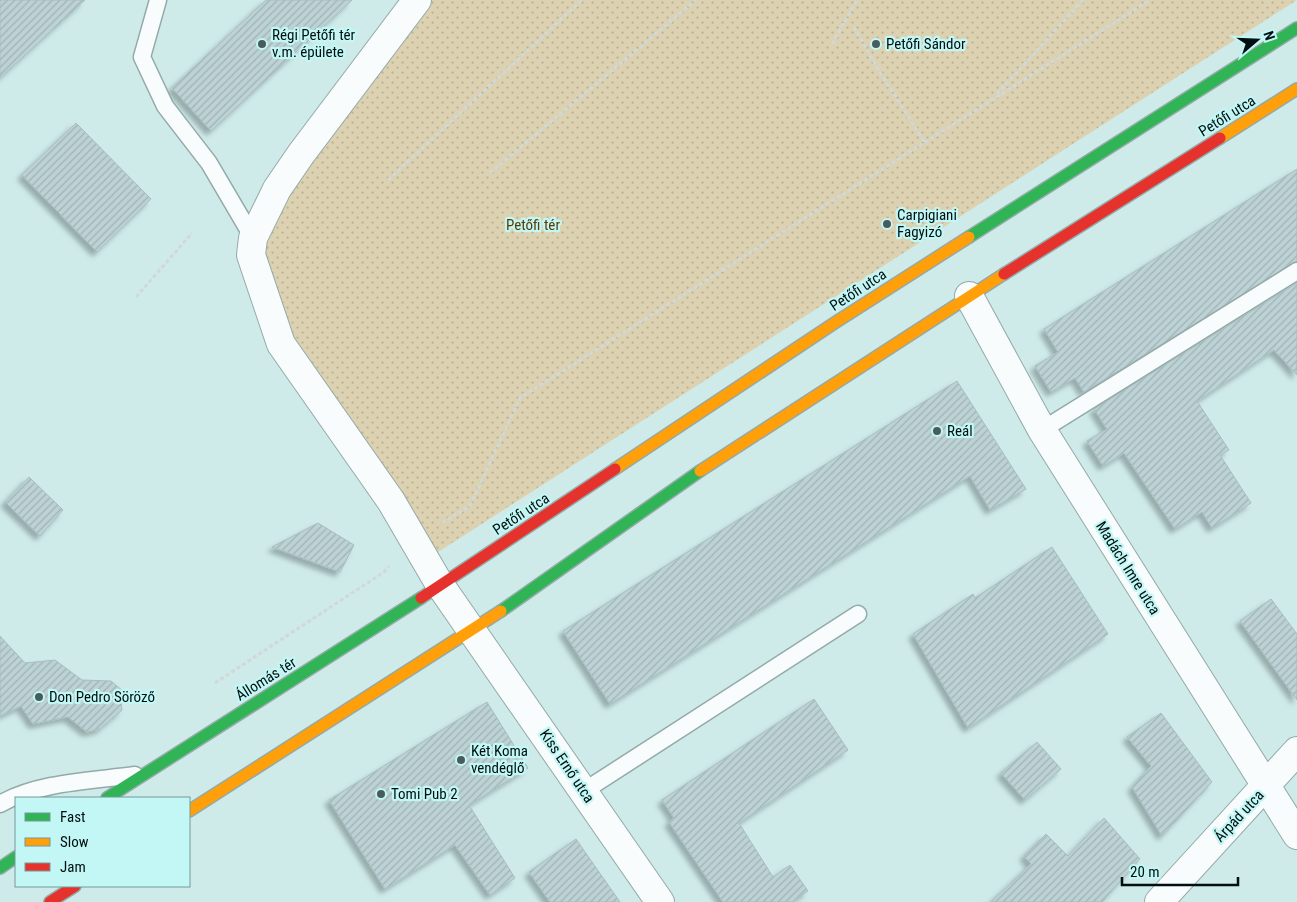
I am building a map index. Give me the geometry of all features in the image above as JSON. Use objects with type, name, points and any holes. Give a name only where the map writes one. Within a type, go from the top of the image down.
[{"type":"main road","name":"Petőfi utca","points":[[440,585],[836,322],[1297,28]]},
{"type":"main road","name":"Petőfi utca","points":[[472,631],[722,456],[969,296],[1297,89]]},
{"type":"main road","name":"Állomás tér","points":[[109,797],[440,585]]},
{"type":"main road","points":[[190,810],[472,631]]},
{"type":"main road","points":[[0,868],[15,858]]},
{"type":"main road","points":[[50,902],[73,887]]},
{"type":"street","points":[[417,0],[301,154],[267,207],[253,238],[251,255],[281,344],[391,501],[440,585]]},
{"type":"street","name":"Madách Imre utca","points":[[969,296],[1042,430],[1297,835]]},
{"type":"street","name":"Kiss Ernő utca","points":[[440,585],[660,902]]},
{"type":"street","name":"Árpád utca","points":[[1158,902],[1266,788],[1297,752]]},
{"type":"lane","points":[[158,0],[142,57],[165,106],[209,163],[253,238]]},
{"type":"lane","points":[[1042,430],[1297,271]]},
{"type":"lane","points":[[584,791],[858,614]]},
{"type":"lane","points":[[16,797],[53,787],[144,774]]},
{"type":"lane","points":[[0,804],[15,797]]},
{"type":"path","points":[[388,180],[582,0]]},
{"type":"path","points":[[490,173],[696,0]]},
{"type":"path","points":[[832,44],[857,0]]},
{"type":"path","points":[[993,98],[1083,0]]},
{"type":"path","points":[[214,684],[384,572],[395,558],[415,540],[470,506],[520,398],[1150,0]]},
{"type":"path","points":[[854,27],[925,143]]},
{"type":"path","points":[[136,297],[192,233]]},
{"type":"green space","name":"Petőfi tér","points":[[423,0],[1297,0],[435,554],[303,372],[258,268],[268,215]]},
{"type":"building","points":[[0,0],[85,0],[0,78]]},
{"type":"building","name":"Régi Petőfi tér v.m. épülete","points":[[266,0],[352,0],[211,131],[172,88]]},
{"type":"building","points":[[76,123],[151,199],[97,252],[22,175]]},
{"type":"building","points":[[1297,169],[1297,261],[1084,392],[1075,378],[1051,392],[1035,366],[1058,352],[1044,329]]},
{"type":"building","points":[[1297,283],[1297,375],[1274,350],[1197,401],[1229,450],[1220,455],[1251,503],[1212,528],[1202,512],[1175,529],[1124,453],[1103,466],[1087,441],[1107,429],[1094,409]]},
{"type":"building","points":[[957,381],[1026,489],[990,510],[970,476],[610,704],[563,631]]},
{"type":"building","points":[[29,477],[63,510],[40,536],[5,502]]},
{"type":"building","points":[[318,523],[354,545],[340,572],[272,547]]},
{"type":"building","points":[[1052,547],[1108,634],[968,728],[913,634],[973,594],[975,598]]},
{"type":"building","points":[[1271,599],[1297,634],[1297,700],[1240,621]]},
{"type":"building","points":[[0,636],[25,663],[55,660],[82,680],[111,681],[124,692],[121,702],[122,710],[100,729],[87,732],[68,717],[33,724],[21,706],[0,716]]},
{"type":"building","points":[[814,699],[848,750],[739,823],[773,877],[790,865],[808,891],[792,902],[723,902],[669,822],[674,818],[662,800]]},
{"type":"building","points":[[487,702],[528,768],[469,805],[515,878],[490,895],[455,845],[385,889],[329,800]]},
{"type":"building","points":[[1161,713],[1212,782],[1162,836],[1132,787],[1151,766],[1127,737]]},
{"type":"building","points":[[1037,742],[1061,769],[1025,800],[1001,773]]},
{"type":"building","points":[[1104,818],[1140,859],[1102,902],[991,902],[1031,864],[1024,856],[1046,834],[1068,856]]},
{"type":"building","points":[[576,839],[620,902],[550,902],[529,872]]},
{"type":"traffic: fast","points":[[969,237],[1297,28]]},
{"type":"traffic: fast","points":[[501,611],[700,471]]},
{"type":"traffic: fast","points":[[109,797],[421,598]]},
{"type":"traffic: fast","points":[[0,868],[15,858]]},
{"type":"traffic: slow","points":[[1220,138],[1297,89]]},
{"type":"traffic: slow","points":[[615,469],[836,322],[969,237]]},
{"type":"traffic: slow","points":[[700,471],[1004,274]]},
{"type":"traffic: slow","points":[[190,810],[501,611]]},
{"type":"traffic: jam","points":[[1004,274],[1220,138]]},
{"type":"traffic: jam","points":[[421,598],[615,469]]},
{"type":"traffic: jam","points":[[50,902],[73,887]]},
{"type":"place","name":"Régi Petőfi tér v.m. épülete","points":[[262,44]]},
{"type":"place","name":"Petőfi Sándor","points":[[876,44]]},
{"type":"place","name":"Carpigiani Fagyizó","points":[[887,224]]},
{"type":"place","name":"Reál","points":[[937,431]]},
{"type":"place","name":"Don Pedro Söröző","points":[[39,697]]},
{"type":"place","name":"Két Koma vendéglő","points":[[461,760]]},
{"type":"place","name":"Tomi Pub 2","points":[[381,794]]}]
